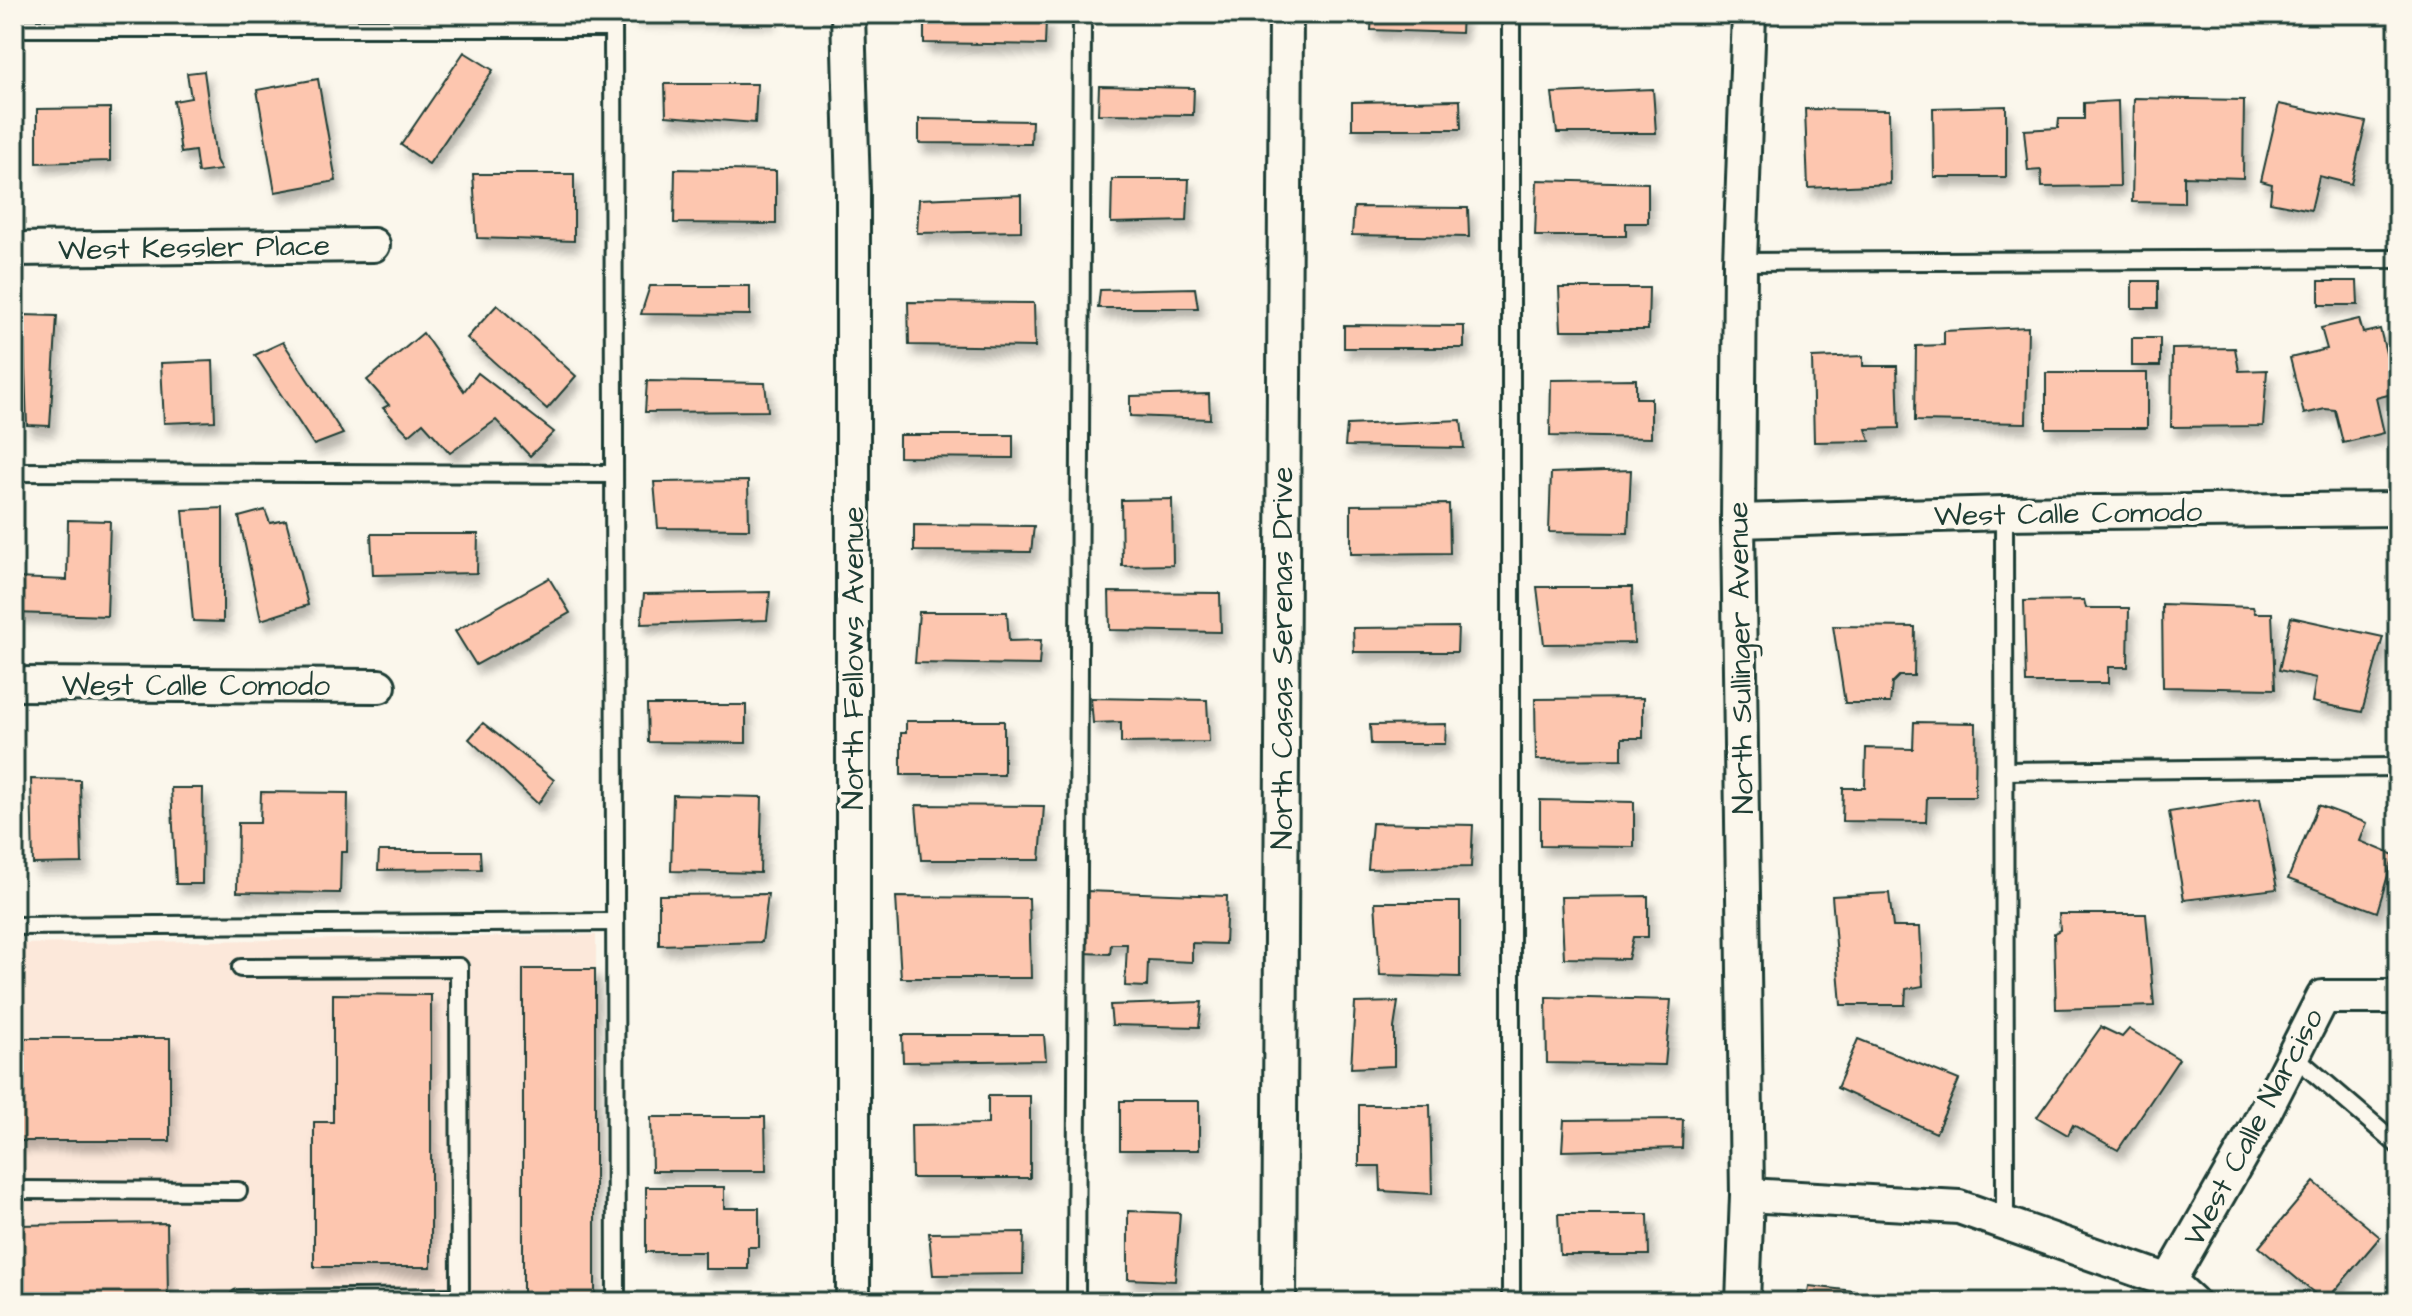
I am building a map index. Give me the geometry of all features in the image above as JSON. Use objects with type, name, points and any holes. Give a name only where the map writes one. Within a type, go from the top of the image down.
[{"type":"street","name":"North Fellows Avenue","points":[[848,14],[853,191],[853,1302]]},
{"type":"street","name":"North Casas Serenas Drive","points":[[1279,1302],[1286,14]]},
{"type":"street","name":"North Sullinger Avenue","points":[[1743,1302],[1747,1195],[1738,521],[1740,262],[1749,14]]},
{"type":"street","name":"West Kessler Place","points":[[14,249],[373,245]]},
{"type":"street","name":"West Calle Comodo","points":[[1738,521],[2004,513],[2398,509]]},
{"type":"street","name":"West Calle Comodo","points":[[14,684],[379,686]]},
{"type":"street","name":"West Calle Narciso","points":[[2180,1291],[2257,1127],[2323,997],[2398,997]]},
{"type":"street","points":[[1747,1195],[1959,1207],[2180,1291]]},
{"type":"lane","points":[[1076,1302],[1082,14]]},
{"type":"lane","points":[[1511,14],[1511,1302]]},
{"type":"lane","points":[[14,28],[613,21],[616,1302]]},
{"type":"lane","points":[[1740,262],[2398,259]]},
{"type":"lane","points":[[14,472],[614,474]]},
{"type":"lane","points":[[2004,513],[2005,1222]]},
{"type":"lane","points":[[2004,771],[2398,767]]},
{"type":"lane","points":[[14,926],[615,922]]},
{"type":"lane","points":[[239,1299],[460,1300],[459,967],[241,968]]},
{"type":"lane","points":[[2293,1055],[2398,1145]]},
{"type":"lane","points":[[14,1190],[238,1191]]},
{"type":"shaded area","points":[[596,935],[596,1302],[14,1302],[14,944]]},
{"type":"building","points":[[770,14],[770,18],[632,16]]},
{"type":"building","points":[[1372,14],[1462,14],[1461,33],[1371,30]]},
{"type":"building","points":[[924,18],[1046,19],[1045,45],[924,43]]},
{"type":"building","points":[[464,52],[493,70],[429,164],[401,145]]},
{"type":"building","points":[[204,71],[216,160],[221,170],[198,173],[195,151],[181,153],[174,101],[191,98],[187,73]]},
{"type":"building","points":[[318,79],[336,181],[275,192],[257,90]]},
{"type":"building","points":[[665,84],[757,84],[755,123],[666,116]]},
{"type":"building","points":[[1099,86],[1194,88],[1193,115],[1098,114]]},
{"type":"building","points":[[1653,89],[1656,133],[1557,133],[1552,93]]},
{"type":"building","points":[[2134,98],[2244,100],[2243,178],[2184,176],[2184,203],[2132,202]]},
{"type":"building","points":[[1460,100],[1461,129],[1352,129],[1352,102]]},
{"type":"building","points":[[2118,101],[2120,186],[2042,187],[2041,170],[2028,171],[2024,130],[2058,128],[2059,119],[2084,119],[2084,103]]},
{"type":"building","points":[[2279,104],[2366,122],[2351,184],[2319,176],[2311,210],[2270,202],[2272,184],[2261,181]]},
{"type":"building","points":[[2006,106],[2006,177],[1934,177],[1933,108]]},
{"type":"building","points":[[110,108],[110,161],[37,163],[37,109]]},
{"type":"building","points":[[1805,109],[1889,110],[1890,184],[1808,188]]},
{"type":"building","points":[[919,119],[1032,121],[1031,144],[919,143]]},
{"type":"building","points":[[675,169],[776,171],[776,224],[674,223]]},
{"type":"building","points":[[473,174],[574,174],[574,241],[477,238]]},
{"type":"building","points":[[1112,179],[1189,179],[1187,221],[1111,223]]},
{"type":"building","points":[[1537,180],[1648,183],[1648,223],[1626,223],[1626,236],[1535,236]]},
{"type":"building","points":[[1021,195],[1021,231],[917,233],[919,199]]},
{"type":"building","points":[[1354,207],[1468,208],[1469,237],[1352,235]]},
{"type":"building","points":[[2132,281],[2158,281],[2158,308],[2132,308]]},
{"type":"building","points":[[2319,281],[2357,281],[2358,305],[2319,305]]},
{"type":"building","points":[[650,286],[750,286],[750,315],[641,314]]},
{"type":"building","points":[[1195,288],[1198,308],[1098,308],[1100,290]]},
{"type":"building","points":[[1559,288],[1649,288],[1648,330],[1561,330]]},
{"type":"building","points":[[908,302],[1034,303],[1035,347],[909,345]]},
{"type":"building","points":[[497,305],[576,376],[547,409],[467,338]]},
{"type":"building","points":[[23,315],[57,316],[50,426],[27,425]]},
{"type":"building","points":[[2359,319],[2363,333],[2380,329],[2396,393],[2376,398],[2384,433],[2343,443],[2335,410],[2304,414],[2290,358],[2327,349],[2321,328]]},
{"type":"building","points":[[1344,325],[1464,326],[1464,348],[1344,348]]},
{"type":"building","points":[[2028,327],[2026,423],[1915,421],[1916,346],[1944,345],[1944,331]]},
{"type":"building","points":[[423,333],[464,391],[478,373],[554,432],[530,456],[496,420],[450,453],[423,423],[409,435],[383,408],[389,405],[367,380]]},
{"type":"building","points":[[2132,338],[2160,338],[2160,366],[2132,366]]},
{"type":"building","points":[[283,342],[343,434],[314,445],[255,355]]},
{"type":"building","points":[[2235,348],[2239,371],[2267,370],[2263,426],[2171,427],[2172,349]]},
{"type":"building","points":[[1863,356],[1863,366],[1897,366],[1899,428],[1866,429],[1870,441],[1814,442],[1812,358]]},
{"type":"building","points":[[213,361],[215,421],[164,423],[161,363]]},
{"type":"building","points":[[2046,373],[2147,373],[2147,428],[2046,428]]},
{"type":"building","points":[[1636,379],[1636,398],[1651,398],[1651,438],[1550,436],[1551,380]]},
{"type":"building","points":[[647,381],[765,383],[768,411],[645,412]]},
{"type":"building","points":[[1209,394],[1210,419],[1130,416],[1130,396]]},
{"type":"building","points":[[1461,420],[1464,448],[1345,446],[1347,425]]},
{"type":"building","points":[[899,435],[1013,435],[1013,458],[899,457]]},
{"type":"building","points":[[1631,470],[1628,533],[1549,532],[1551,473]]},
{"type":"building","points":[[748,481],[749,529],[658,528],[654,482]]},
{"type":"building","points":[[1172,499],[1173,565],[1122,566],[1121,500]]},
{"type":"building","points":[[1449,504],[1450,553],[1351,554],[1351,505]]},
{"type":"building","points":[[223,508],[223,622],[193,621],[183,510]]},
{"type":"building","points":[[265,510],[270,523],[286,520],[308,605],[261,620],[239,517]]},
{"type":"building","points":[[68,520],[110,521],[107,616],[15,613],[16,578],[67,580]]},
{"type":"building","points":[[914,525],[1034,526],[1031,552],[914,551]]},
{"type":"building","points":[[371,534],[478,534],[477,573],[373,575]]},
{"type":"building","points":[[549,578],[570,613],[476,665],[455,631]]},
{"type":"building","points":[[1537,587],[1632,587],[1634,643],[1544,644]]},
{"type":"building","points":[[770,592],[767,620],[641,624],[644,594]]},
{"type":"building","points":[[1109,592],[1220,593],[1221,632],[1110,630]]},
{"type":"building","points":[[2084,600],[2086,608],[2129,608],[2128,667],[2108,667],[2108,683],[2026,683],[2024,601]]},
{"type":"building","points":[[2162,604],[2253,607],[2255,613],[2272,613],[2275,689],[2163,687]]},
{"type":"building","points":[[919,612],[1007,612],[1009,641],[1041,640],[1039,665],[915,663]]},
{"type":"building","points":[[2291,617],[2383,637],[2362,712],[2312,702],[2316,678],[2279,670]]},
{"type":"building","points":[[1833,626],[1915,627],[1914,676],[1899,676],[1892,683],[1890,703],[1845,703]]},
{"type":"building","points":[[1458,627],[1457,652],[1354,652],[1353,628]]},
{"type":"building","points":[[1091,698],[1207,700],[1209,742],[1121,743],[1121,722],[1093,723]]},
{"type":"building","points":[[1643,698],[1643,738],[1622,738],[1622,759],[1536,760],[1535,699]]},
{"type":"building","points":[[647,705],[746,705],[746,743],[648,742]]},
{"type":"building","points":[[906,721],[1004,721],[1004,775],[901,775],[901,733],[906,733]]},
{"type":"building","points":[[1914,722],[1976,723],[1975,797],[1927,797],[1926,822],[1842,821],[1843,788],[1865,788],[1866,748],[1913,749]]},
{"type":"building","points":[[483,723],[554,780],[538,804],[469,739]]},
{"type":"building","points":[[1446,724],[1445,744],[1371,744],[1370,725]]},
{"type":"building","points":[[31,779],[80,780],[82,863],[33,864]]},
{"type":"building","points":[[171,788],[203,788],[202,884],[176,884]]},
{"type":"building","points":[[261,792],[348,793],[347,852],[341,852],[340,893],[237,892],[238,823],[260,823]]},
{"type":"building","points":[[673,795],[762,797],[760,873],[671,871]]},
{"type":"building","points":[[2260,798],[2277,889],[2184,900],[2169,812]]},
{"type":"building","points":[[1540,800],[1634,802],[1634,847],[1540,846]]},
{"type":"building","points":[[916,805],[1044,806],[1040,860],[921,860]]},
{"type":"building","points":[[2318,805],[2367,823],[2360,841],[2394,855],[2377,912],[2288,879]]},
{"type":"building","points":[[1372,823],[1473,825],[1471,867],[1368,869]]},
{"type":"building","points":[[379,851],[480,851],[481,869],[378,870]]},
{"type":"building","points":[[1085,891],[1227,896],[1225,944],[1192,943],[1192,962],[1148,960],[1147,987],[1125,986],[1127,944],[1111,944],[1110,954],[1083,953]]},
{"type":"building","points":[[1889,893],[1893,927],[1920,927],[1923,986],[1906,989],[1905,1005],[1841,1005],[1832,896]]},
{"type":"building","points":[[768,894],[762,942],[659,945],[659,895]]},
{"type":"building","points":[[1648,896],[1648,937],[1633,937],[1628,959],[1564,958],[1561,897]]},
{"type":"building","points":[[896,897],[1029,898],[1031,978],[901,978]]},
{"type":"building","points":[[1375,902],[1460,902],[1460,977],[1380,975]]},
{"type":"building","points":[[2059,914],[2146,914],[2154,1006],[2056,1009],[2054,933],[2060,930]]},
{"type":"building","points":[[523,969],[595,969],[595,1302],[523,1302]]},
{"type":"building","points":[[333,994],[431,995],[431,1267],[314,1267],[314,1122],[333,1122]]},
{"type":"building","points":[[1546,997],[1671,1000],[1665,1065],[1547,1063]]},
{"type":"building","points":[[1202,1002],[1199,1027],[1112,1025],[1110,1005]]},
{"type":"building","points":[[1398,1002],[1394,1066],[1351,1068],[1355,1003]]},
{"type":"building","points":[[2101,1027],[2122,1037],[2129,1029],[2179,1059],[2118,1150],[2073,1125],[2068,1135],[2037,1117]]},
{"type":"building","points":[[902,1035],[1044,1035],[1046,1060],[903,1062]]},
{"type":"building","points":[[14,1038],[170,1038],[170,1141],[14,1141]]},
{"type":"building","points":[[1858,1039],[1959,1080],[1936,1133],[1837,1088]]},
{"type":"building","points":[[988,1096],[1030,1096],[1030,1178],[912,1178],[911,1125],[988,1124]]},
{"type":"building","points":[[1120,1101],[1199,1101],[1199,1150],[1120,1150]]},
{"type":"building","points":[[1359,1105],[1430,1105],[1432,1194],[1381,1191],[1380,1166],[1359,1166]]},
{"type":"building","points":[[651,1117],[765,1117],[766,1171],[652,1171]]},
{"type":"building","points":[[1683,1119],[1682,1148],[1562,1151],[1564,1120]]},
{"type":"building","points":[[2314,1182],[2380,1237],[2325,1302],[2259,1247]]},
{"type":"building","points":[[646,1187],[724,1187],[724,1208],[759,1208],[759,1247],[748,1247],[748,1269],[705,1269],[705,1252],[646,1252]]},
{"type":"building","points":[[1128,1211],[1180,1213],[1175,1281],[1128,1279]]},
{"type":"building","points":[[1558,1214],[1648,1214],[1649,1255],[1560,1255]]},
{"type":"building","points":[[167,1223],[168,1302],[14,1302],[14,1225]]},
{"type":"building","points":[[1024,1232],[1023,1274],[933,1275],[929,1233]]},
{"type":"building","points":[[1809,1286],[1896,1300],[1796,1302],[1798,1291],[1808,1292]]},
{"type":"building","points":[[1202,1297],[1202,1302],[1122,1302],[1122,1301]]},
{"type":"building","points":[[1541,1297],[1628,1297],[1628,1302],[1541,1302]]}]
